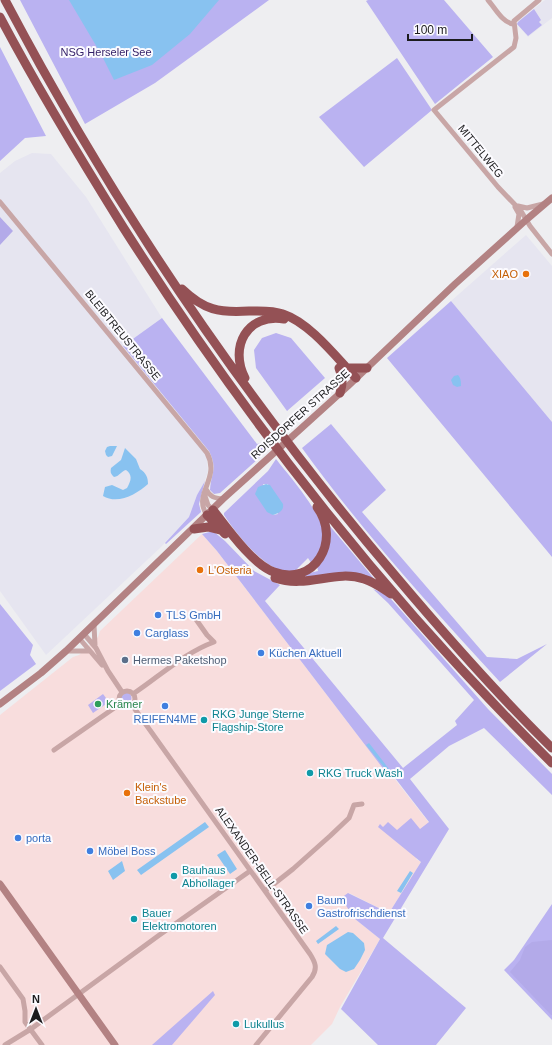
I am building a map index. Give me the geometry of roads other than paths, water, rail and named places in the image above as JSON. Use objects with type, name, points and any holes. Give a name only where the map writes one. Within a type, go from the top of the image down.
[{"type":"highway","points":[[5,0],[38,62],[108,181],[169,277],[279,432],[361,536],[424,610],[503,699],[552,748]]},
{"type":"highway","points":[[0,17],[26,67],[66,135],[157,280],[285,460],[400,601],[481,692],[552,763]]},
{"type":"highway","points":[[169,277],[194,301],[210,308],[229,312],[265,310],[282,313],[297,320],[309,329],[354,380]]},
{"type":"highway","points":[[259,404],[241,371],[238,362],[241,341],[248,330],[265,319],[276,318],[289,320],[303,328],[343,368],[367,368]]},
{"type":"highway","points":[[340,393],[343,382],[343,368]]},
{"type":"highway","points":[[210,513],[263,566],[283,575],[302,572],[315,564],[322,556],[327,542],[328,533],[322,514],[306,492],[297,476]]},
{"type":"highway","points":[[210,513],[222,531],[258,568],[273,577],[292,582],[348,576],[362,578],[375,583],[400,601]]},
{"type":"highway","points":[[194,529],[208,527],[222,531]]},
{"type":"main road","name":"ROISDORFER STRASSE","points":[[0,704],[41,673],[66,651],[194,529],[223,499],[367,368],[455,284],[552,198]]},
{"type":"main road","points":[[0,884],[115,1045]]},
{"type":"street","points":[[488,0],[509,24],[513,24],[516,19],[539,0]]},
{"type":"street","name":"MITTELWEG","points":[[513,24],[516,38],[514,47],[434,110],[498,187],[521,210],[530,226],[552,254]]},
{"type":"street","name":"BLEIBTREUSTRASSE","points":[[0,202],[207,453],[211,465],[211,474],[202,500],[203,506],[210,513]]},
{"type":"street","points":[[513,203],[520,207],[527,208],[544,204]]},
{"type":"street","name":"MITTELWEG","points":[[513,203],[519,214],[518,227]]},
{"type":"street","points":[[205,491],[213,497],[223,499]]},
{"type":"street","points":[[133,694],[187,655],[214,642],[195,618]]},
{"type":"street","points":[[94,625],[94,641],[96,648],[108,671],[122,692]]},
{"type":"street","points":[[82,636],[96,648]]},
{"type":"street","points":[[82,636],[90,651],[108,671]]},
{"type":"street","points":[[66,651],[90,651]]},
{"type":"street","points":[[128,690],[133,694],[135,700],[132,705],[126,707],[120,704],[119,697],[122,692],[128,690]]},
{"type":"street","points":[[54,750],[120,704]]},
{"type":"street","name":"ALEXANDER-BELL-STRASSE","points":[[132,705],[313,959],[316,968],[312,977],[256,1045]]},
{"type":"street","points":[[265,891],[293,869],[335,832],[349,818],[354,805],[362,804]]},
{"type":"street","points":[[5,1045],[30,1029],[250,871]]},
{"type":"street","points":[[0,967],[23,999],[25,1022],[42,1045]]},
{"type":"water","points":[[69,0],[219,0],[190,34],[152,65],[114,80],[101,54]]},
{"type":"water","points":[[458,375],[461,386],[457,387],[453,385],[451,380],[454,376]]},
{"type":"water","points":[[117,446],[112,456],[108,457],[105,451],[107,447]]},
{"type":"water","points":[[125,448],[136,459],[140,469],[144,472],[148,479],[148,484],[133,495],[121,499],[103,496],[105,487],[112,485],[123,490],[127,488],[130,481],[130,474],[126,470],[118,476],[114,477],[111,474],[111,468],[121,460]]},
{"type":"water","points":[[266,484],[270,485],[283,504],[282,510],[273,515],[267,512],[255,494],[258,487]]},
{"type":"water","points":[[369,743],[389,769],[387,771],[366,745]]},
{"type":"water","points":[[205,822],[209,827],[141,875],[137,870]]},
{"type":"water","points":[[225,850],[237,869],[230,874],[217,855]]},
{"type":"water","points":[[122,861],[125,871],[113,880],[108,871]]},
{"type":"water","points":[[410,871],[413,873],[401,893],[397,891]]},
{"type":"water","points":[[336,926],[339,929],[318,944],[316,941]]},
{"type":"water","points":[[348,932],[353,933],[364,943],[365,950],[354,969],[346,972],[340,969],[325,954],[327,945]]},
{"type":"place","name":"XIAO","points":[[526,274]]},
{"type":"place","name":"L'Osteria","points":[[200,570]]},
{"type":"place","name":"TLS GmbH","points":[[158,615]]},
{"type":"place","name":"Carglass","points":[[137,633]]},
{"type":"place","name":"Küchen Aktuell","points":[[261,653]]},
{"type":"place","name":"Hermes Paketshop","points":[[125,660]]},
{"type":"place","name":"Krämer","points":[[98,704]]},
{"type":"place","name":"REIFEN4ME","points":[[165,706]]},
{"type":"place","name":"RKG Junge Sterne Flagship-Store","points":[[204,720]]},
{"type":"place","name":"RKG Truck Wash","points":[[310,773]]},
{"type":"place","name":"Klein's Backstube","points":[[127,793]]},
{"type":"place","name":"porta","points":[[18,838]]},
{"type":"place","name":"Möbel Boss","points":[[90,851]]},
{"type":"place","name":"Bauhaus Abhollager","points":[[174,876]]},
{"type":"place","name":"Baum Gastrofrischdienst","points":[[309,906]]},
{"type":"place","name":"Bauer Elektromotoren","points":[[134,919]]},
{"type":"place","name":"Lukullus","points":[[236,1024]]},
{"type":"park label","name":"NSG Herseler See","points":[[106,52]]}]
